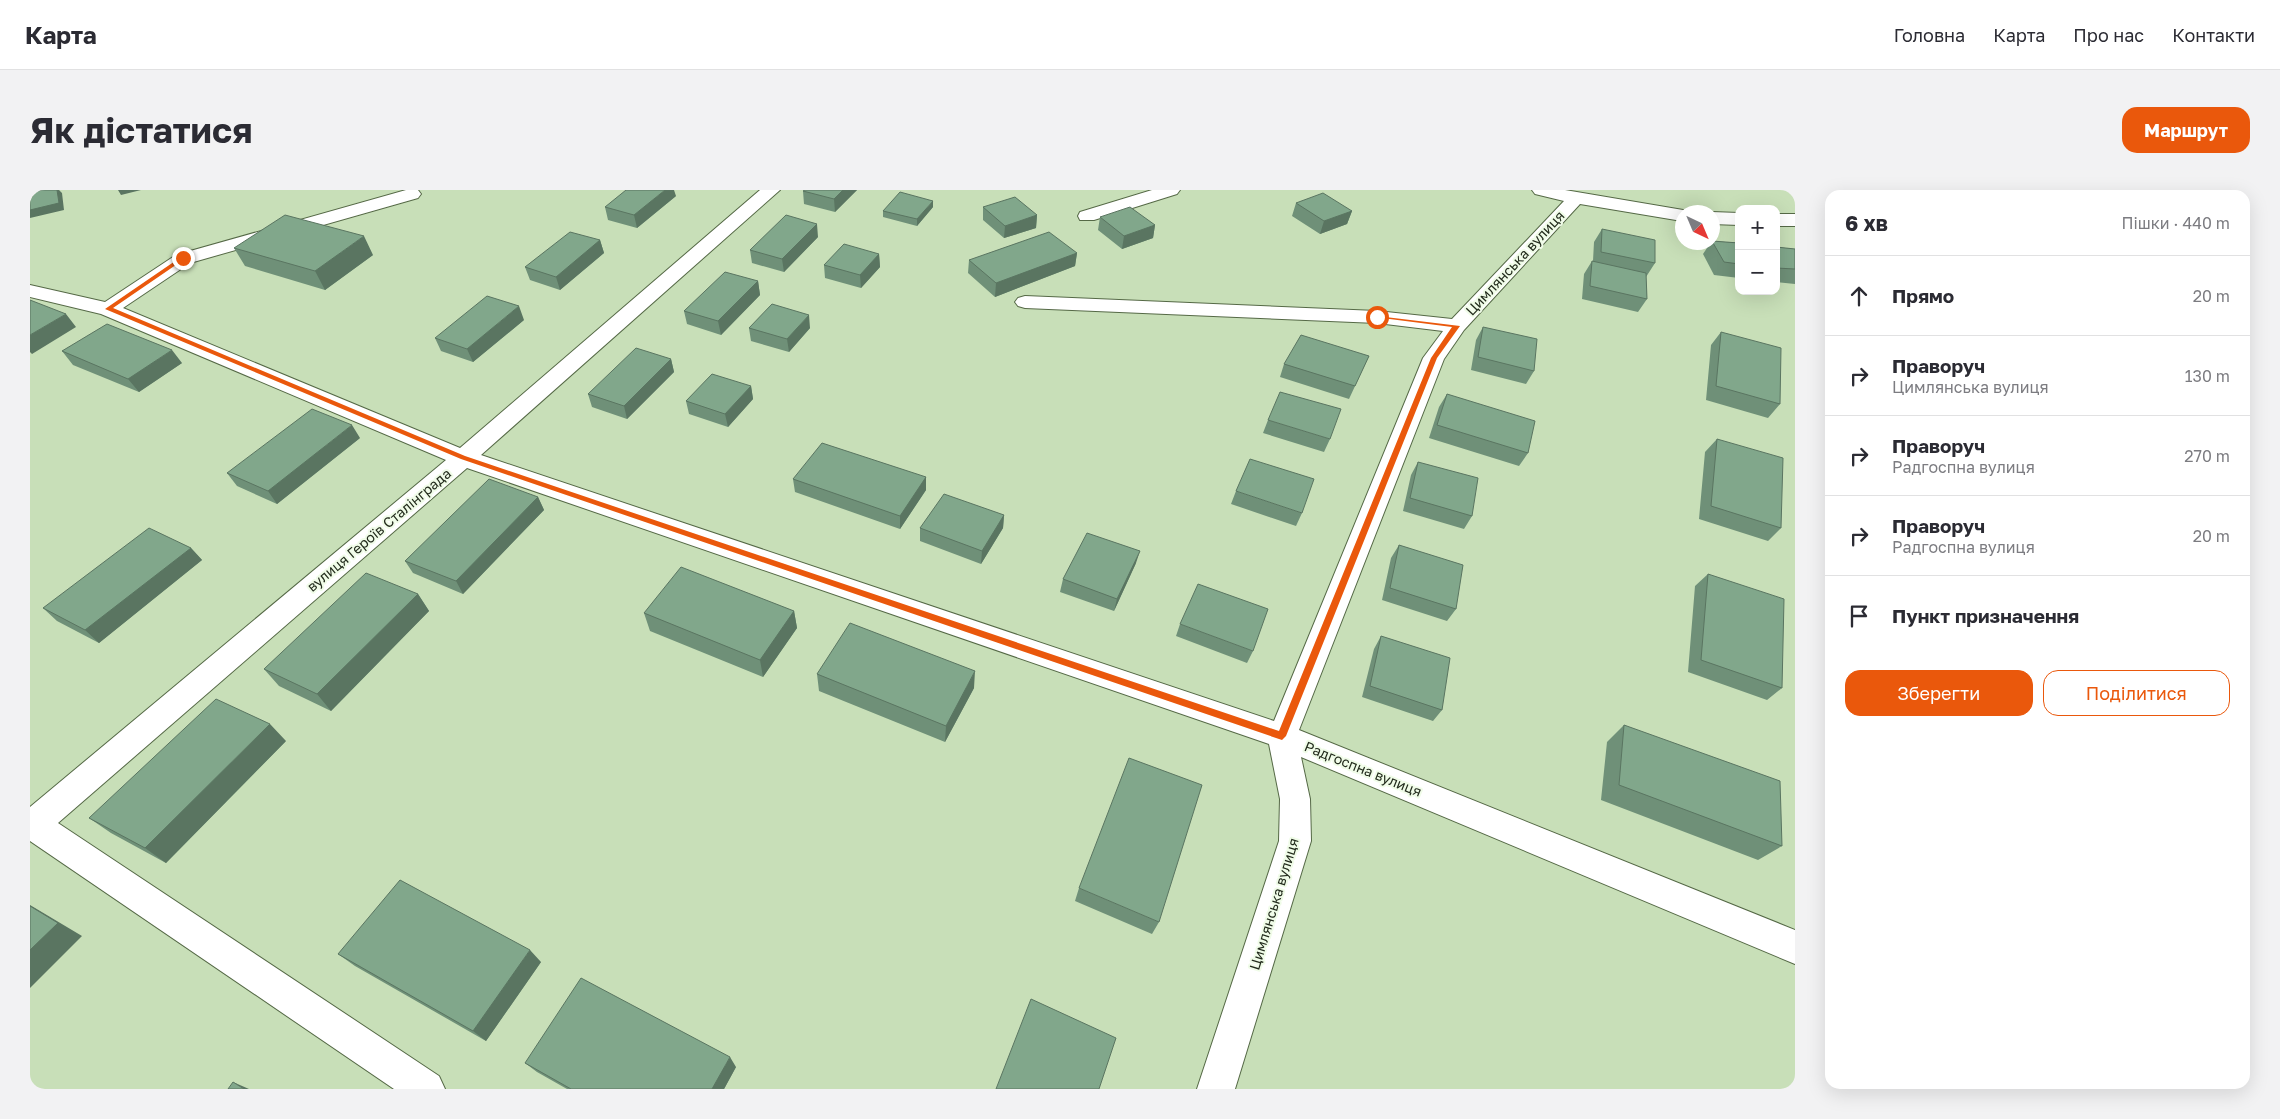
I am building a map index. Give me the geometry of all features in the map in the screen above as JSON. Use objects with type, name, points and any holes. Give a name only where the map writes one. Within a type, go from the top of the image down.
[{"type":"street","points":[[30,192],[38,190]]},
{"type":"street","name":"вулиця Героїв Сталінграда","points":[[32,826],[463,458],[771,190]]},
{"type":"street","points":[[1087,216],[1171,190]]},
{"type":"street","points":[[1541,190],[1576,198],[1675,214]]},
{"type":"street","points":[[108,309],[183,258],[412,194]]},
{"type":"street","name":"Цимлянська вулиця","points":[[1216,1089],[1296,841],[1295,799],[1282,736],[1434,358],[1457,326],[1576,198]]},
{"type":"street","points":[[1720,218],[1735,219]]},
{"type":"street","points":[[1780,220],[1795,220]]},
{"type":"street","name":"Радгоспна вулиця","points":[[30,291],[108,309],[463,458],[1282,736],[1795,947]]},
{"type":"street","points":[[1025,302],[1377,317],[1457,326]]},
{"type":"street","points":[[32,826],[426,1089]]},
{"type":"building","points":[[42,190],[57,190],[59,203],[30,210],[30,193]]},
{"type":"building","points":[[626,190],[665,190],[634,215],[605,207]]},
{"type":"building","points":[[843,190],[834,199],[803,191]]},
{"type":"building","points":[[900,192],[933,201],[917,219],[883,211]]},
{"type":"building","points":[[1323,193],[1352,211],[1324,221],[1296,203]]},
{"type":"building","points":[[1015,197],[1037,215],[1005,226],[983,207]]},
{"type":"building","points":[[1130,207],[1155,225],[1124,236],[1100,217]]},
{"type":"building","points":[[285,215],[364,236],[315,271],[234,248]]},
{"type":"building","points":[[786,215],[817,224],[782,259],[750,250]]},
{"type":"building","points":[[1602,229],[1655,240],[1655,263],[1601,252]]},
{"type":"building","points":[[570,232],[600,240],[556,277],[525,267]]},
{"type":"building","points":[[1049,232],[1077,253],[996,283],[969,260]]},
{"type":"building","points":[[1720,242],[1735,243],[1735,263],[1724,262],[1717,250],[1720,250]]},
{"type":"building","points":[[844,244],[879,254],[860,275],[824,265]]},
{"type":"building","points":[[1780,247],[1795,249],[1795,269],[1780,268]]},
{"type":"building","points":[[1592,261],[1646,273],[1647,299],[1590,286]]},
{"type":"building","points":[[725,272],[758,281],[718,321],[684,311]]},
{"type":"building","points":[[487,296],[519,306],[467,349],[435,338]]},
{"type":"building","points":[[30,300],[66,314],[30,335]]},
{"type":"building","points":[[772,304],[809,315],[787,339],[749,328]]},
{"type":"building","points":[[107,324],[172,350],[128,379],[62,351]]},
{"type":"building","points":[[1483,327],[1537,339],[1534,371],[1478,357]]},
{"type":"building","points":[[1721,332],[1781,348],[1780,404],[1716,386]]},
{"type":"building","points":[[1301,335],[1369,356],[1355,386],[1284,364]]},
{"type":"building","points":[[636,348],[671,359],[624,406],[588,394]]},
{"type":"building","points":[[712,374],[751,386],[725,414],[686,401]]},
{"type":"building","points":[[1280,392],[1341,409],[1330,439],[1268,420]]},
{"type":"building","points":[[1447,394],[1535,421],[1528,453],[1437,425]]},
{"type":"building","points":[[312,409],[352,425],[268,491],[227,473]]},
{"type":"building","points":[[1717,439],[1783,458],[1781,528],[1711,506]]},
{"type":"building","points":[[822,443],[926,477],[900,516],[793,479]]},
{"type":"building","points":[[1250,459],[1314,479],[1302,513],[1236,491]]},
{"type":"building","points":[[1418,462],[1478,478],[1472,516],[1410,498]]},
{"type":"building","points":[[489,479],[538,497],[456,581],[405,561]]},
{"type":"building","points":[[944,494],[1004,515],[982,551],[920,528]]},
{"type":"building","points":[[149,528],[191,548],[85,630],[43,608]]},
{"type":"building","points":[[1087,533],[1140,551],[1117,599],[1063,579]]},
{"type":"building","points":[[1399,545],[1463,565],[1456,609],[1390,588]]},
{"type":"building","points":[[681,567],[794,611],[760,660],[644,613]]},
{"type":"building","points":[[366,573],[418,594],[317,694],[264,669]]},
{"type":"building","points":[[1708,574],[1784,599],[1782,688],[1701,660]]},
{"type":"building","points":[[1198,584],[1268,609],[1253,651],[1180,624]]},
{"type":"building","points":[[850,623],[975,671],[946,726],[817,674]]},
{"type":"building","points":[[1381,636],[1450,658],[1442,710],[1370,686]]},
{"type":"building","points":[[216,699],[270,724],[145,848],[89,818]]},
{"type":"building","points":[[1624,725],[1780,781],[1782,846],[1619,785]]},
{"type":"building","points":[[1129,758],[1202,785],[1159,922],[1079,888]]},
{"type":"building","points":[[400,880],[530,950],[473,1031],[338,954]]},
{"type":"building","points":[[30,906],[58,923],[30,950]]},
{"type":"building","points":[[581,978],[730,1057],[712,1089],[571,1089],[525,1063]]},
{"type":"building","points":[[1031,999],[1116,1038],[1099,1089],[996,1089]]},
{"type":"building","points":[[233,1082],[244,1089],[228,1089]]},
{"type":"route","points":[[183,258],[108,309],[463,458],[1282,736],[1434,358],[1457,326],[1377,317]]}]
